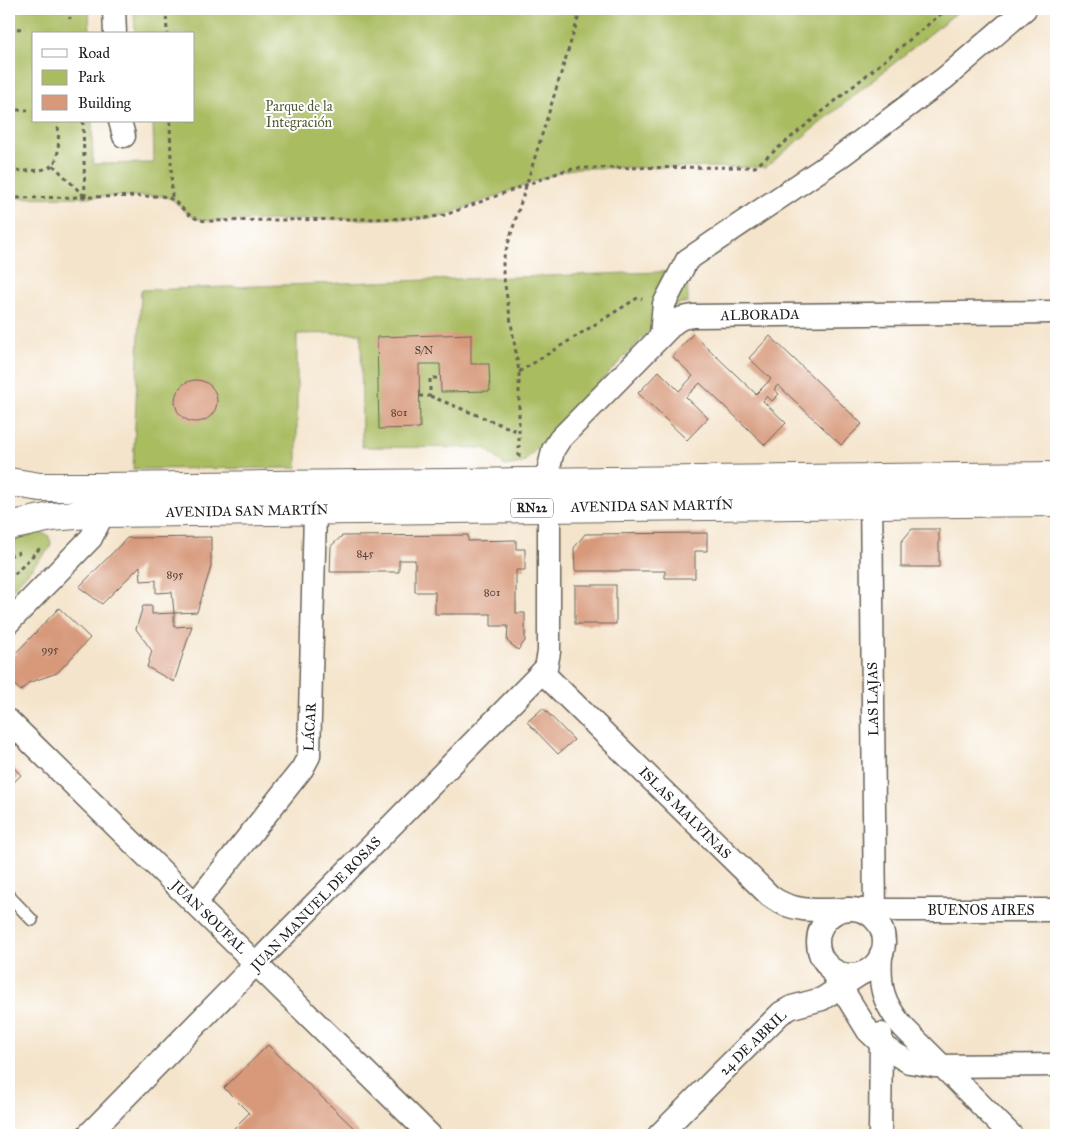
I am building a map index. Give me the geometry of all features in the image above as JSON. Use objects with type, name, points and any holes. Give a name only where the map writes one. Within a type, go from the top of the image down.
[{"type":"highway","name":"AVENIDA SAN MARTÍN","points":[[9,526],[51,517],[100,500],[871,491],[1056,476]]},
{"type":"highway","name":"AVENIDA SAN MARTÍN","points":[[9,482],[40,486],[100,500],[315,511],[548,495]]},
{"type":"highway","name":"AVENIDA SAN MARTÍN","points":[[871,491],[1056,502]]},
{"type":"street","points":[[114,9],[115,32]]},
{"type":"street","points":[[661,335],[664,304],[687,260],[837,159],[944,78],[1025,9]]},
{"type":"street","name":"ALBORADA","points":[[542,672],[548,663],[549,652],[548,495],[549,462],[553,450],[560,439],[661,335],[678,320],[693,316],[1056,312]]},
{"type":"street","name":"LAS LAJAS","points":[[870,923],[871,491]]},
{"type":"street","points":[[9,622],[91,538],[99,522],[100,500]]},
{"type":"street","name":"LÁCAR","points":[[195,904],[302,769],[309,756],[315,511]]},
{"type":"street","name":"ISLAS MALVINAS","points":[[542,672],[770,896],[781,904],[870,923]]},
{"type":"street","name":"JUAN MANUEL DE ROSAS","points":[[88,1135],[542,672]]},
{"type":"street","name":"JUAN SOUFAL","points":[[9,721],[430,1135]]},
{"type":"street","points":[[862,974],[844,975],[835,972],[822,959],[818,951],[819,931],[824,922],[839,910],[870,923],[883,995],[896,1020],[1011,1135]]},
{"type":"street","name":"BUENOS AIRES","points":[[870,923],[906,910],[1056,910]]},
{"type":"street","name":"24 DE ABRIL","points":[[659,1135],[781,1013],[792,1007],[817,1001],[877,963],[870,923]]},
{"type":"street","points":[[828,966],[863,1024],[893,1054],[909,1062],[925,1066],[1056,1064]]},
{"type":"street","points":[[880,1135],[883,995]]},
{"type":"lane","points":[[9,896],[32,920]]},
{"type":"path","points":[[70,9],[70,20]]},
{"type":"path","points":[[166,9],[167,32]]},
{"type":"path","points":[[519,461],[519,372],[502,264],[581,9]]},
{"type":"path","points":[[9,198],[167,196],[190,216],[201,220],[425,218],[445,215],[578,168],[755,167],[947,9]]},
{"type":"path","points":[[9,30],[26,28]]},
{"type":"path","points":[[9,110],[28,110]]},
{"type":"path","points":[[9,171],[41,171],[53,165],[59,153],[58,122]]},
{"type":"path","points":[[83,122],[84,197]]},
{"type":"path","points":[[170,122],[172,199]]},
{"type":"path","points":[[53,165],[84,197]]},
{"type":"path","points":[[519,372],[639,297],[647,301]]},
{"type":"path","points":[[430,396],[430,378],[441,378]]},
{"type":"path","points":[[419,396],[430,396],[519,432]]},
{"type":"path","points":[[9,580],[44,544]]},
{"type":"green space","name":"Parque de la Integración","points":[[9,9],[89,9],[90,32],[32,32],[32,122],[92,122],[93,164],[154,163],[153,122],[195,122],[195,32],[135,32],[134,9],[961,9],[766,167],[578,168],[563,171],[445,215],[431,218],[208,221],[192,217],[173,200],[161,196],[9,198]]},
{"type":"green space","points":[[687,271],[688,303],[681,303],[669,310],[523,463],[505,466],[485,448],[362,447],[361,333],[297,334],[297,468],[133,469],[141,290]]},
{"type":"green space","points":[[39,532],[48,535],[51,542],[50,548],[9,593],[9,542]]},
{"type":"building","points":[[471,334],[471,364],[489,364],[490,391],[441,392],[440,364],[419,364],[420,428],[379,429],[377,337]]},
{"type":"building","points":[[693,334],[756,394],[771,379],[749,358],[770,336],[862,424],[841,445],[778,385],[774,389],[779,394],[772,401],[767,396],[763,401],[786,423],[765,445],[700,383],[686,397],[708,418],[687,440],[638,393],[659,371],[679,391],[693,376],[672,356]]},
{"type":"building","points":[[200,380],[208,383],[214,389],[217,401],[214,413],[208,419],[192,422],[184,419],[178,413],[175,397],[178,389],[184,383]]},
{"type":"building","points":[[912,529],[939,529],[939,567],[901,567],[901,542]]},
{"type":"building","points":[[707,533],[707,551],[695,551],[695,578],[665,578],[665,571],[575,571],[574,548],[585,534]]},
{"type":"building","points":[[468,535],[468,541],[516,540],[516,549],[525,549],[525,570],[516,570],[516,613],[525,613],[525,641],[518,650],[507,641],[508,626],[491,626],[491,614],[435,614],[435,592],[415,592],[415,560],[399,560],[399,572],[330,572],[331,546],[342,536]]},
{"type":"building","points":[[211,537],[211,567],[197,612],[174,613],[172,592],[156,593],[156,580],[141,581],[140,566],[102,604],[79,587],[127,538]]},
{"type":"building","points":[[575,585],[616,585],[616,624],[575,624]]},
{"type":"building","points":[[143,606],[152,606],[152,614],[174,613],[174,627],[192,626],[174,682],[147,667],[152,651],[136,629]]},
{"type":"building","points":[[59,608],[90,638],[57,673],[28,683],[21,691],[9,680],[9,660]]},
{"type":"building","points":[[543,708],[574,740],[558,754],[527,722]]},
{"type":"building","points":[[9,763],[21,775],[9,787]]},
{"type":"building","points":[[268,1045],[361,1135],[242,1135],[234,1128],[249,1113],[224,1088]]}]
